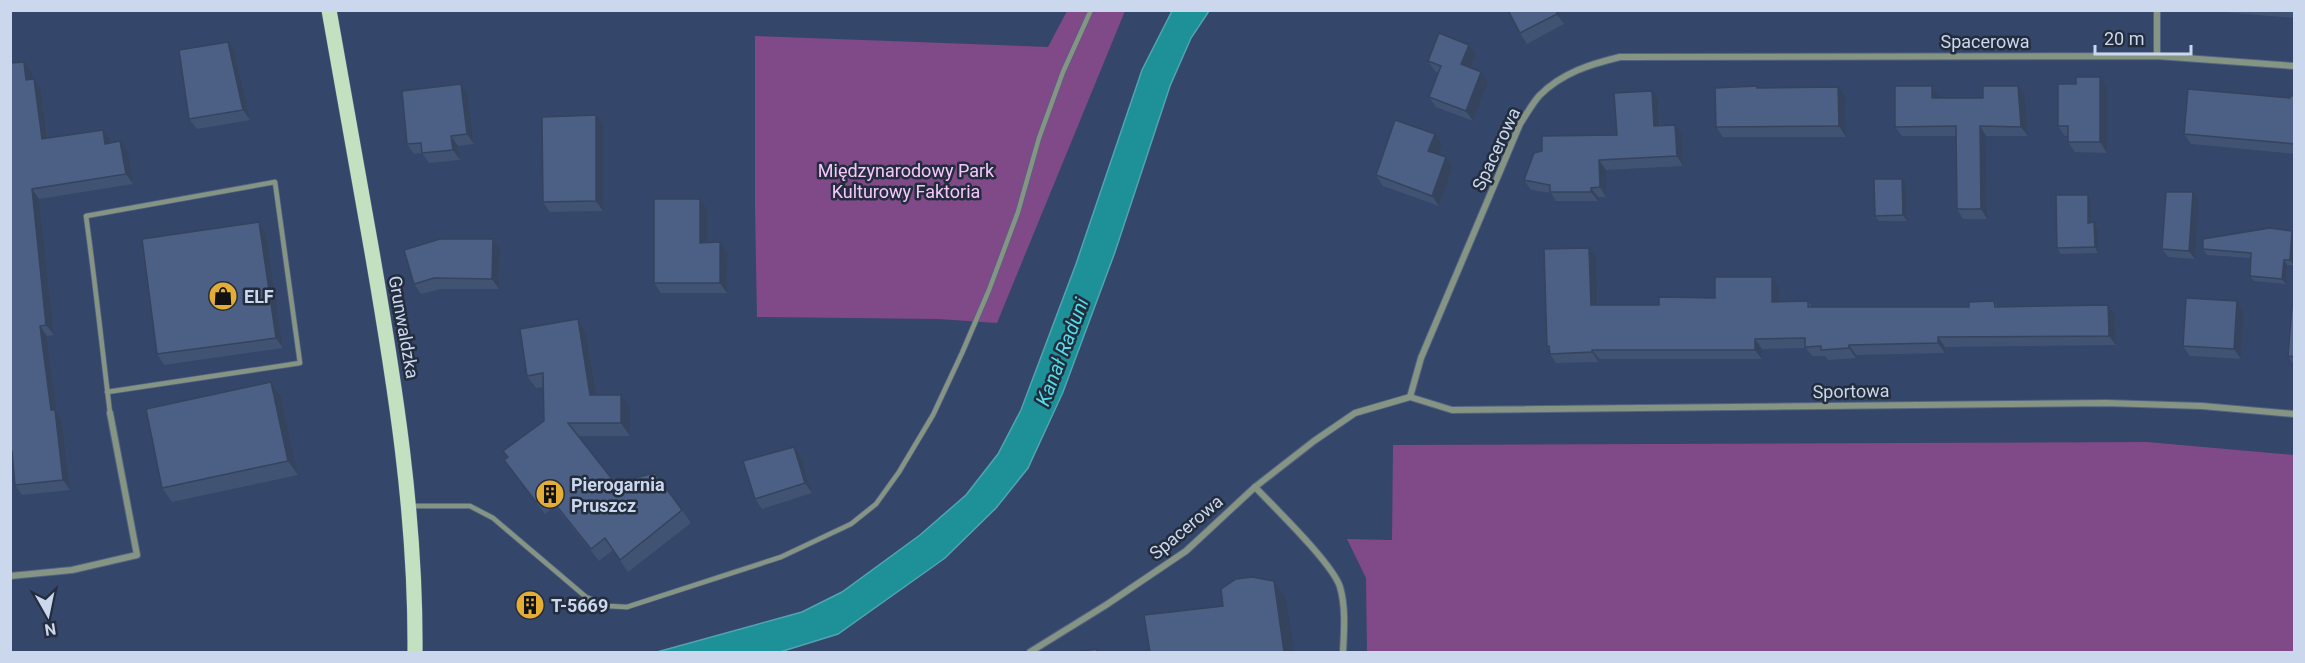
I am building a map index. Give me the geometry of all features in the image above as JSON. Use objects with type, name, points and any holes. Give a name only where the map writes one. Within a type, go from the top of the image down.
[{"type":"main road","name":"Grunwaldzka","points":[[329,10],[396,389],[408,506],[415,612],[415,652]]},
{"type":"street","points":[[2157,10],[2157,56]]},
{"type":"street","name":"Spacerowa","points":[[1030,652],[1106,605],[1186,551],[1255,487],[1314,441],[1355,413],[1410,397],[1421,358],[1520,124],[1539,96],[1564,77],[1592,64],[1620,57],[2157,56],[2295,66]]},
{"type":"street","name":"Sportowa","points":[[1410,397],[1452,410],[2106,403],[2202,406],[2295,414]]},
{"type":"street","points":[[10,576],[72,570],[137,555],[110,413]]},
{"type":"street","points":[[1255,487],[1309,545],[1340,585],[1344,627],[1343,652]]},
{"type":"lane","points":[[408,506],[470,506],[493,518],[586,597],[608,606],[627,607],[782,557],[851,524],[876,504],[899,472],[933,415],[962,353],[1018,212],[1063,72],[1091,10]]},
{"type":"lane","points":[[107,392],[300,363],[275,182],[86,216],[107,392],[110,413]]},
{"type":"green space","name":"Międzynarodowy Park Kulturowy Faktoria","points":[[1067,11],[1125,11],[997,323],[938,319],[757,317],[755,36],[1048,47]]},
{"type":"green space","points":[[2147,442],[2294,455],[2294,652],[1367,652],[1366,578],[1347,539],[1392,540],[1393,445]]},
{"type":"water","name":"Kanał Raduni","points":[[1172,11],[1209,11],[1191,38],[1170,86],[1115,252],[1063,392],[1028,468],[996,508],[945,558],[838,634],[780,652],[657,652],[802,612],[842,592],[920,535],[966,495],[998,454],[1021,410],[1076,264],[1142,70]]},
{"type":"building","points":[[1508,10],[1556,10],[1557,14],[1520,33]]},
{"type":"building","points":[[1439,33],[1469,45],[1461,64],[1481,72],[1466,111],[1429,97],[1441,66],[1428,61]]},
{"type":"building","points":[[228,42],[243,110],[189,119],[179,50]]},
{"type":"building","points":[[24,62],[26,80],[34,79],[42,139],[103,130],[105,144],[120,141],[126,174],[32,189],[46,325],[40,326],[51,410],[55,410],[63,480],[15,485],[12,451],[10,451],[10,63]]},
{"type":"building","points":[[2076,77],[2100,77],[2100,142],[2068,142],[2068,126],[2058,126],[2058,84],[2076,84]]},
{"type":"building","points":[[461,84],[467,134],[451,136],[453,150],[422,153],[421,143],[407,144],[402,91]]},
{"type":"building","points":[[1757,86],[1757,88],[1838,87],[1839,126],[1716,127],[1715,88]]},
{"type":"building","points":[[1895,86],[1932,86],[1932,98],[1983,98],[1983,86],[2018,86],[2021,127],[1980,126],[1981,209],[1957,209],[1956,126],[1895,127]]},
{"type":"building","points":[[2188,89],[2290,98],[2290,96],[2295,96],[2295,144],[2184,134]]},
{"type":"building","points":[[1652,91],[1654,126],[1675,125],[1677,156],[1599,160],[1600,187],[1591,188],[1591,192],[1550,192],[1550,185],[1524,180],[1534,153],[1542,151],[1542,136],[1617,135],[1614,93]]},
{"type":"building","points":[[596,115],[596,201],[543,202],[542,117]]},
{"type":"building","points":[[1395,120],[1435,134],[1428,151],[1446,157],[1432,196],[1376,175]]},
{"type":"building","points":[[1874,179],[1902,179],[1903,215],[1875,216]]},
{"type":"building","points":[[2166,192],[2193,192],[2189,251],[2162,249]]},
{"type":"building","points":[[2056,195],[2088,195],[2088,223],[2094,222],[2095,247],[2057,248]]},
{"type":"building","points":[[654,199],[700,199],[700,243],[720,242],[720,283],[654,283]]},
{"type":"building","name":"ELF","points":[[259,222],[276,338],[157,354],[142,239]]},
{"type":"building","points":[[2270,228],[2292,231],[2290,260],[2284,260],[2282,279],[2250,276],[2251,253],[2203,249],[2203,239]]},
{"type":"building","points":[[440,239],[493,239],[492,279],[434,278],[414,284],[404,250]]},
{"type":"building","points":[[1589,248],[1591,305],[1659,305],[1659,297],[1715,298],[1715,277],[1772,277],[1772,302],[1808,301],[1808,307],[1969,307],[1969,302],[1994,301],[1995,307],[2108,305],[2109,336],[1938,337],[1938,343],[1849,345],[1849,348],[1821,350],[1821,346],[1805,347],[1805,338],[1755,339],[1755,350],[1592,350],[1592,352],[1550,354],[1549,346],[1547,346],[1544,249]]},
{"type":"building","points":[[2186,298],[2237,301],[2234,349],[2183,346]]},
{"type":"building","points":[[2292,306],[2295,306],[2295,357],[2288,356]]},
{"type":"building","points":[[578,319],[590,395],[621,395],[621,423],[568,423],[615,483],[655,473],[682,510],[620,560],[605,538],[591,549],[547,494],[536,502],[504,460],[508,457],[503,451],[544,421],[543,373],[527,376],[520,329]]},
{"type":"building","points":[[271,382],[288,461],[162,488],[146,409]]},
{"type":"building","points":[[794,447],[805,483],[755,499],[743,461]]},
{"type":"building","points":[[1252,577],[1274,581],[1284,652],[1150,652],[1144,615],[1223,606],[1221,589],[1236,579]]},
{"type":"building","points":[[1096,649],[1097,652],[1079,652]]},
{"type":"place","name":"ELF","points":[[223,296]]},
{"type":"place","name":"Pierogarnia Pruszcz","points":[[550,494]]},
{"type":"place","name":"T-5669","points":[[530,605]]}]
